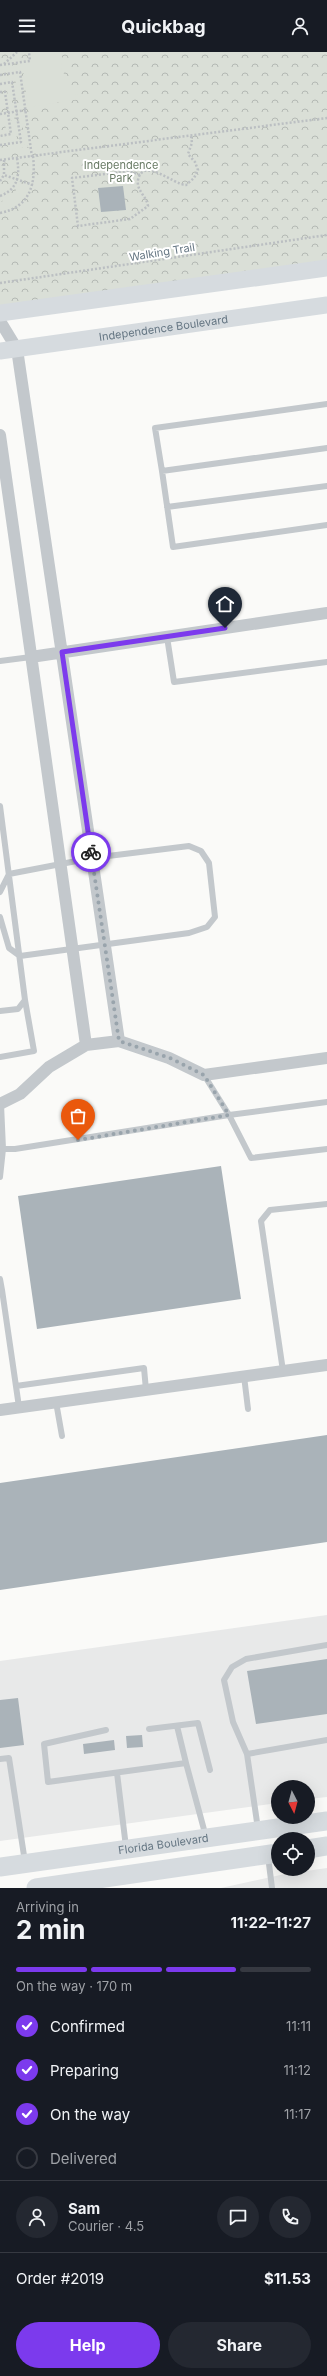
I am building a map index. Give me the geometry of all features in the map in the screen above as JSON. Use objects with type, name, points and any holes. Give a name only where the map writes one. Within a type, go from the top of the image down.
[{"type":"main road","points":[[0,313],[327,268]]},
{"type":"main road","name":"Independence Boulevard","points":[[0,352],[327,305]]},
{"type":"main road","name":"Florida Boulevard","points":[[0,1867],[327,1821]]},
{"type":"main road","points":[[121,1879],[133,1865],[148,1859],[214,1848],[234,1834]]},
{"type":"main road","points":[[315,1848],[327,1846]]},
{"type":"main road","points":[[36,1888],[121,1879],[271,1854]]},
{"type":"street","points":[[0,320],[17,349],[119,1041]]},
{"type":"street","points":[[0,435],[86,1045]]},
{"type":"street","points":[[31,657],[327,613]]},
{"type":"street","points":[[0,1104],[20,1094],[49,1067],[86,1045],[119,1041],[170,1058],[204,1075],[327,1058]]},
{"type":"street","points":[[0,1410],[327,1365]]},
{"type":"lane","points":[[327,404],[155,428],[172,547],[327,525]]},
{"type":"lane","points":[[162,471],[327,448]]},
{"type":"lane","points":[[167,507],[327,486]]},
{"type":"lane","points":[[166,636],[174,682],[327,662]]},
{"type":"lane","points":[[0,661],[31,657]]},
{"type":"lane","points":[[0,806],[34,1051],[0,1057]]},
{"type":"lane","points":[[0,917],[9,948],[20,956],[73,950],[105,944],[189,933],[207,927],[215,917],[209,863],[201,851],[189,846],[92,858],[9,874]]},
{"type":"lane","points":[[0,892],[9,874]]},
{"type":"lane","points":[[0,1012],[18,1009],[26,1000]]},
{"type":"lane","points":[[204,1075],[229,1115],[251,1158],[327,1148]]},
{"type":"lane","points":[[2,1149],[15,1149],[229,1115],[327,1102]]},
{"type":"lane","points":[[0,1104],[2,1149],[0,1177]]},
{"type":"lane","points":[[283,1371],[260,1221],[270,1210],[327,1204]]},
{"type":"lane","points":[[0,1279],[19,1407]]},
{"type":"lane","points":[[16,1386],[144,1368],[146,1390]]},
{"type":"lane","points":[[244,1376],[248,1409]]},
{"type":"lane","points":[[56,1402],[62,1436]]},
{"type":"lane","points":[[258,1831],[247,1754],[233,1722],[224,1680],[232,1667],[246,1659],[327,1645]]},
{"type":"lane","points":[[149,1729],[198,1723],[210,1770]]},
{"type":"lane","points":[[177,1726],[206,1838]]},
{"type":"lane","points":[[106,1730],[44,1744],[48,1782],[186,1763]]},
{"type":"lane","points":[[247,1754],[327,1740]]},
{"type":"lane","points":[[0,1759],[9,1758],[25,1863]]},
{"type":"lane","points":[[117,1773],[127,1849]]},
{"type":"lane","points":[[272,1876],[272,1888]]},
{"type":"path","points":[[1,65],[17,52]]},
{"type":"path","points":[[1,65],[30,61],[29,52]]},
{"type":"path","points":[[0,75],[20,72],[35,174],[33,185],[28,196],[19,205],[0,213]]},
{"type":"path","points":[[0,84],[12,82],[21,142],[0,145]]},
{"type":"path","points":[[0,92],[5,92],[11,134],[0,136]]},
{"type":"path","points":[[0,114],[26,110]]},
{"type":"path","points":[[0,181],[4,175],[2,160],[327,118]]},
{"type":"path","points":[[140,175],[129,171],[72,178],[78,226],[135,217],[148,206],[147,201],[139,188],[138,180],[140,175],[147,170],[157,171],[179,185],[186,185],[194,178],[198,170],[195,162],[188,154],[192,143],[191,136]]},
{"type":"path","points":[[0,196],[10,191],[18,180],[19,172],[17,158]]},
{"type":"path","points":[[4,175],[33,185]]},
{"type":"path","name":"Walking Trail","points":[[0,284],[327,235]]},
{"type":"shaded area","points":[[327,1615],[327,1797],[315,1798],[315,1780],[271,1780],[271,1804],[0,1841],[0,1661]]},
{"type":"shaded area","points":[[327,1868],[327,1888],[221,1888],[276,1876],[315,1876],[315,1870]]},
{"type":"green space","name":"Independence Park","points":[[0,52],[327,52],[327,263],[0,310]]},
{"type":"green space","points":[[31,52],[53,52],[65,59],[64,63],[62,63],[61,70],[63,71],[68,86],[66,88],[69,92],[71,91],[82,98],[28,107],[23,70],[0,73],[0,67],[32,63]]},
{"type":"green space","points":[[18,75],[22,107],[20,108],[15,78],[0,80],[0,77]]},
{"type":"green space","points":[[10,85],[13,109],[9,109],[7,89],[0,90],[0,87]]},
{"type":"green space","points":[[21,114],[23,114],[28,147],[0,151],[0,148],[25,144]]},
{"type":"green space","points":[[11,115],[14,115],[17,139],[0,141],[0,137],[13,135]]},
{"type":"green space","points":[[4,116],[7,116],[9,132],[0,134],[0,131],[6,130]]},
{"type":"green space","points":[[20,184],[28,186],[24,194],[11,205],[3,208],[2,199],[14,193]]},
{"type":"building","points":[[123,186],[126,210],[101,212],[98,188]]},
{"type":"building","points":[[221,1166],[241,1299],[37,1329],[18,1196]]},
{"type":"building","points":[[327,1435],[327,1542],[0,1590],[0,1483]]},
{"type":"building","points":[[327,1659],[327,1714],[256,1724],[247,1671]]},
{"type":"building","points":[[18,1698],[24,1745],[0,1748],[0,1700]]},
{"type":"building","points":[[142,1735],[143,1747],[127,1748],[126,1736]]},
{"type":"building","points":[[114,1740],[115,1750],[84,1754],[83,1744]]},
{"type":"way so far","points":[[78,1140],[229,1115],[204,1075],[170,1058],[119,1041],[91,852]]},
{"type":"route","points":[[91,852],[62,652],[225,628]]}]
